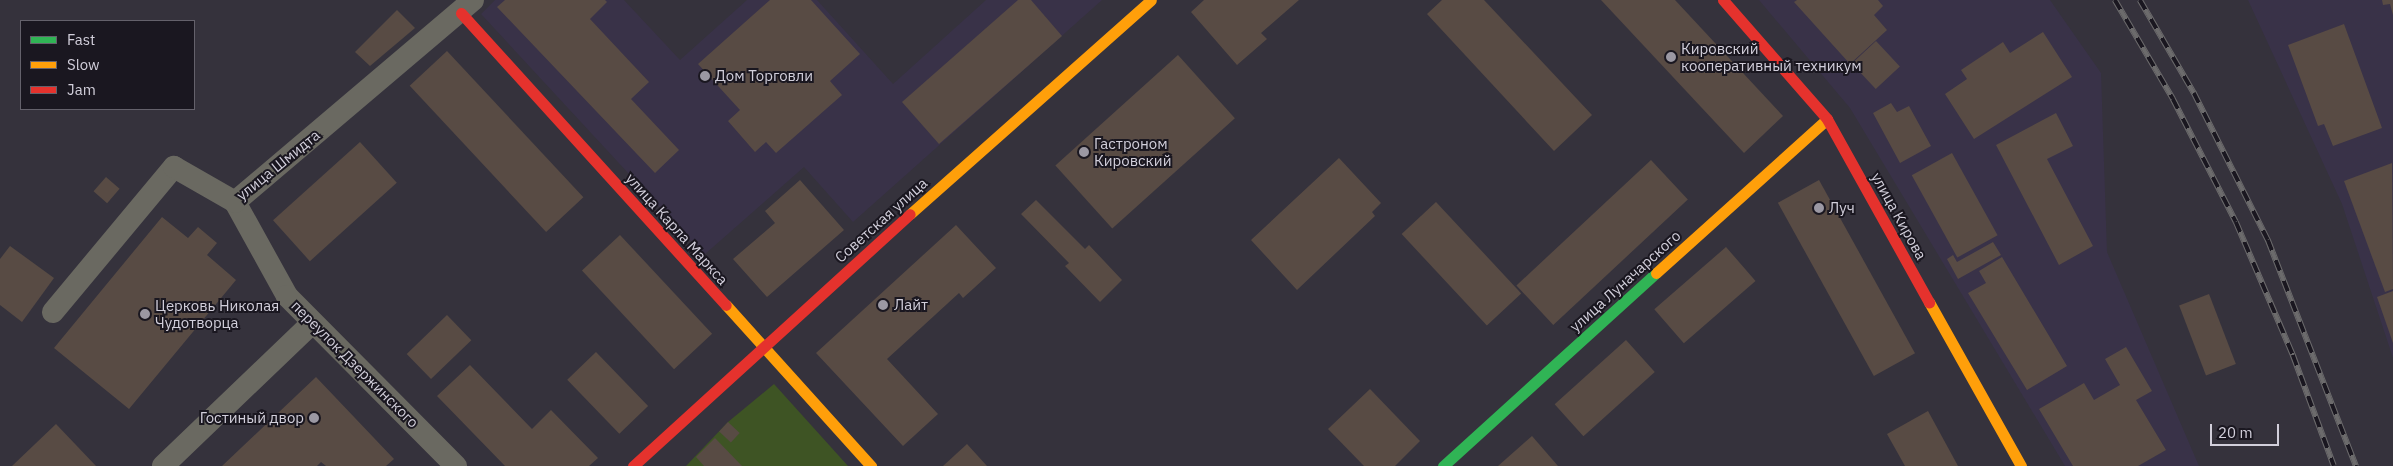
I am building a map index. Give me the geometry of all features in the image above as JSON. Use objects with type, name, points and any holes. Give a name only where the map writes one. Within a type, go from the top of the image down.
[{"type":"street","name":"Советская улица","points":[[633,466],[762,345],[1151,0]]},
{"type":"street","name":"улица Кирова","points":[[1723,0],[1827,119],[2021,466]]},
{"type":"street","name":"улица Карла Маркса","points":[[467,7],[762,345],[871,466]]},
{"type":"street","name":"улица Шмидта","points":[[53,312],[174,167],[235,202],[467,7]]},
{"type":"street","name":"улица Луначарского","points":[[1443,466],[1827,119]]},
{"type":"street","name":"переулок Дзержинского","points":[[235,202],[287,296],[456,466]]},
{"type":"street","points":[[162,466],[312,323]]},
{"type":"shaded area","points":[[495,0],[624,0],[680,60],[747,0],[817,0],[893,84],[986,0],[1102,0],[853,222],[804,167],[704,255],[481,14]]},
{"type":"shaded area","points":[[1759,0],[2050,0],[2101,73],[2107,252],[2199,466],[2065,466],[1850,108]]},
{"type":"shaded area","points":[[2248,0],[2393,0],[2393,358],[2342,204]]},
{"type":"green space","points":[[774,384],[848,466],[686,466],[728,422]]},
{"type":"building","points":[[505,0],[605,0],[607,2],[590,19],[649,82],[631,99],[679,150],[655,173],[497,7]]},
{"type":"building","points":[[770,0],[811,0],[860,54],[830,81],[842,95],[776,153],[766,142],[755,152],[728,121],[740,110],[698,64]]},
{"type":"building","points":[[1018,0],[1031,0],[1062,36],[939,144],[902,102]]},
{"type":"building","points":[[1204,0],[1299,0],[1261,33],[1267,39],[1237,65],[1191,12]]},
{"type":"building","points":[[1442,0],[1484,0],[1592,115],[1554,151],[1427,14]]},
{"type":"building","points":[[1601,0],[1675,0],[1783,116],[1744,153]]},
{"type":"building","points":[[1797,0],[1878,0],[1883,6],[1874,15],[1887,30],[1850,64],[1794,2]]},
{"type":"building","points":[[2382,0],[2393,0],[2393,15],[2390,4],[2383,5]]},
{"type":"building","points":[[397,10],[415,28],[370,66],[355,52]]},
{"type":"building","points":[[2344,24],[2382,128],[2333,146],[2324,124],[2318,126],[2288,45]]},
{"type":"building","points":[[2043,32],[2072,77],[1974,139],[1945,94],[1967,79],[1961,70],[2003,42],[2010,53]]},
{"type":"building","points":[[1876,41],[1900,67],[1876,89],[1852,64]]},
{"type":"building","points":[[447,51],[583,197],[546,232],[410,86]]},
{"type":"building","points":[[1178,55],[1235,118],[1112,229],[1055,165]]},
{"type":"building","points":[[1891,103],[1897,112],[1909,106],[1931,146],[1900,163],[1873,113]]},
{"type":"building","points":[[2056,113],[2073,146],[2047,159],[2093,246],[2059,265],[1996,145]]},
{"type":"building","points":[[360,142],[397,183],[310,261],[273,220]]},
{"type":"building","points":[[1952,153],[1998,235],[1957,258],[1912,175]]},
{"type":"building","points":[[1339,158],[1381,203],[1372,212],[1375,216],[1297,290],[1251,240]]},
{"type":"building","points":[[1651,160],[1688,199],[1553,325],[1516,285]]},
{"type":"building","points":[[2392,163],[2393,289],[2385,292],[2344,181]]},
{"type":"building","points":[[106,177],[120,189],[107,203],[94,191]]},
{"type":"building","points":[[800,180],[844,230],[767,297],[733,259],[775,223],[765,211]]},
{"type":"building","points":[[1819,180],[1915,353],[1874,376],[1778,203]]},
{"type":"building","points":[[1036,200],[1085,249],[1089,245],[1122,280],[1100,302],[1065,266],[1069,263],[1021,214]]},
{"type":"building","points":[[1436,202],[1521,293],[1487,325],[1402,234]]},
{"type":"building","name":"Церковь Николая Чудотворца","points":[[162,217],[188,238],[198,227],[217,243],[207,255],[236,280],[129,409],[54,348]]},
{"type":"building","points":[[956,225],[996,268],[963,298],[959,293],[887,359],[938,414],[903,446],[816,353]]},
{"type":"building","points":[[620,235],[712,334],[674,369],[582,270]]},
{"type":"building","points":[[1993,242],[2001,255],[1958,279],[1947,259],[1953,255],[1957,262]]},
{"type":"building","points":[[10,246],[54,278],[22,322],[0,305],[0,259]]},
{"type":"building","points":[[1726,247],[1756,281],[1684,343],[1654,309]]},
{"type":"building","points":[[2002,257],[2067,366],[2027,390],[1968,293],[1986,283],[1979,271]]},
{"type":"building","points":[[2393,291],[2393,343],[2377,297]]},
{"type":"building","points":[[2209,294],[2236,364],[2206,375],[2179,305]]},
{"type":"building","points":[[447,315],[471,340],[431,379],[407,354]]},
{"type":"building","points":[[1626,340],[1655,372],[1583,436],[1555,404]]},
{"type":"building","points":[[2126,347],[2152,391],[2136,400],[2166,450],[2138,466],[2073,466],[2039,409],[2084,383],[2094,400],[2120,385],[2105,359]]},
{"type":"building","points":[[596,352],[648,406],[619,434],[567,380]]},
{"type":"building","points":[[470,365],[532,429],[551,410],[598,458],[589,466],[505,466],[437,396]]},
{"type":"building","name":"Гостиный двор","points":[[316,377],[394,459],[386,466],[326,466],[321,462],[317,466],[222,466]]},
{"type":"building","points":[[1370,389],[1420,441],[1395,466],[1364,466],[1328,429]]},
{"type":"building","points":[[1928,411],[1958,466],[1905,466],[1887,434]]},
{"type":"building","points":[[728,422],[740,433],[731,442],[719,432]]},
{"type":"building","points":[[56,424],[96,466],[12,466]]},
{"type":"building","points":[[1532,436],[1558,466],[1498,466]]},
{"type":"building","points":[[715,438],[742,466],[704,466],[696,457]]},
{"type":"building","points":[[967,444],[987,466],[943,466]]},
{"type":"railway","points":[[2115,0],[2173,99],[2236,222],[2293,355],[2334,466]]},
{"type":"railway","points":[[2140,0],[2194,93],[2268,240],[2356,466]]},
{"type":"traffic: fast","points":[[1443,466],[1656,273]]},
{"type":"traffic: slow","points":[[910,214],[1151,0]]},
{"type":"traffic: slow","points":[[1656,273],[1827,119]]},
{"type":"traffic: slow","points":[[1929,302],[2021,466]]},
{"type":"traffic: slow","points":[[726,305],[871,466]]},
{"type":"traffic: jam","points":[[1723,0],[1827,119],[1929,302]]},
{"type":"traffic: jam","points":[[461,13],[726,305]]},
{"type":"traffic: jam","points":[[633,466],[910,214]]},
{"type":"place","name":"Кировский кооперативный техникум","points":[[1671,57]]},
{"type":"place","name":"Дом Торговли","points":[[705,76]]},
{"type":"place","name":"Гастроном Кировский","points":[[1084,152]]},
{"type":"place","name":"Луч","points":[[1819,208]]},
{"type":"place","name":"Лайт","points":[[883,305]]},
{"type":"place","name":"Церковь Николая Чудотворца","points":[[145,314]]},
{"type":"place","name":"Гостиный двор","points":[[314,418]]}]
